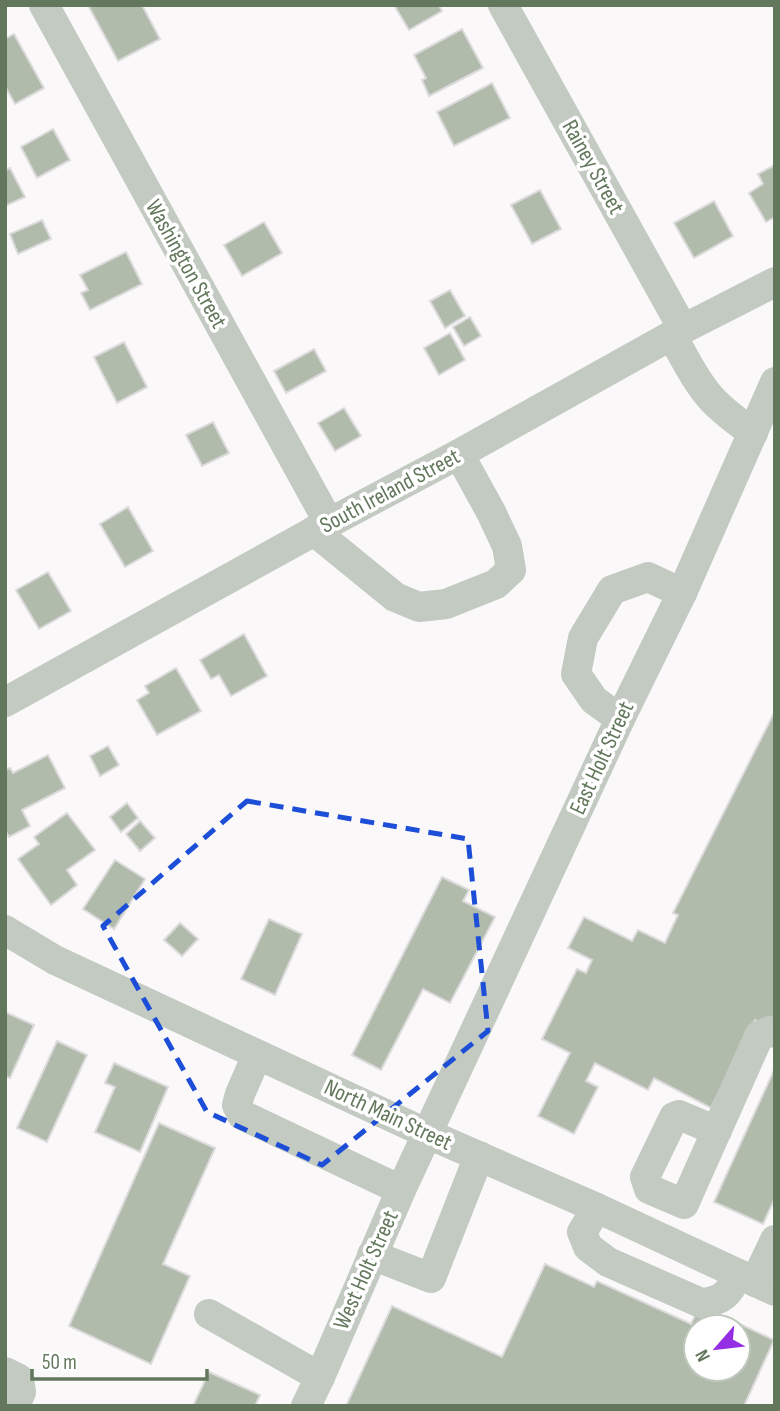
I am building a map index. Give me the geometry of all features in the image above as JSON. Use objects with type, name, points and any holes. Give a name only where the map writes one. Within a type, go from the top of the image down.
[{"type":"street","name":"Washington Street","points":[[44,5],[321,527]]},
{"type":"street","name":"Rainey Street","points":[[503,5],[677,332],[698,380],[720,407],[753,433]]},
{"type":"street","name":"South Ireland Street","points":[[5,702],[677,332],[775,282]]},
{"type":"street","name":"East Holt Street","points":[[428,1134],[620,719],[682,593],[775,382]]},
{"type":"street","points":[[321,527],[395,597],[419,607],[446,604],[496,584],[511,570],[507,546],[459,454]]},
{"type":"street","points":[[620,719],[594,699],[576,674],[583,638],[612,590],[648,577],[682,593]]},
{"type":"street","name":"North Main Street","points":[[5,930],[55,960],[257,1055],[756,1282]]},
{"type":"street","points":[[676,1244],[688,1219],[684,1205],[759,1036],[770,1031],[775,1033]]},
{"type":"street","points":[[257,1055],[237,1105],[243,1115],[401,1190]]},
{"type":"street","points":[[684,1205],[649,1189],[645,1177],[674,1117],[679,1115],[717,1131]]},
{"type":"street","name":"West Holt Street","points":[[306,1406],[428,1134]]},
{"type":"street","points":[[372,1255],[431,1278],[479,1156]]},
{"type":"street","points":[[597,1208],[582,1232],[588,1247],[608,1262],[701,1303],[716,1301],[730,1290],[756,1282],[775,1240]]},
{"type":"street","points":[[209,1314],[320,1377]]},
{"type":"street","points":[[5,1372],[19,1379],[20,1392],[15,1406]]},
{"type":"highlighted area","points":[[247,801],[468,839],[488,1031],[322,1165],[207,1112],[103,926]]},
{"type":"building","points":[[88,5],[142,5],[160,39],[118,61]]},
{"type":"building","points":[[394,5],[439,5],[442,11],[409,30]]},
{"type":"building","points":[[462,29],[483,68],[429,96],[422,80],[426,78],[414,55]]},
{"type":"building","points":[[14,34],[44,88],[15,104],[5,86],[5,39]]},
{"type":"building","points":[[492,83],[510,118],[454,146],[437,112]]},
{"type":"building","points":[[53,129],[70,160],[37,178],[21,147]]},
{"type":"building","points":[[775,165],[775,217],[766,222],[749,193],[763,184],[758,174]]},
{"type":"building","points":[[10,168],[25,197],[5,206],[5,171]]},
{"type":"building","points":[[540,190],[561,229],[532,244],[511,205]]},
{"type":"building","points":[[714,201],[733,236],[694,258],[674,223]]},
{"type":"building","points":[[42,220],[51,239],[18,254],[10,234]]},
{"type":"building","points":[[264,222],[282,253],[242,276],[224,245]]},
{"type":"building","points":[[126,252],[142,284],[90,310],[81,293],[88,290],[80,275]]},
{"type":"building","points":[[450,290],[465,316],[445,328],[430,301]]},
{"type":"building","points":[[470,317],[481,336],[464,346],[453,327]]},
{"type":"building","points":[[450,333],[465,360],[439,375],[424,348]]},
{"type":"building","points":[[124,342],[147,387],[117,403],[94,357]]},
{"type":"building","points":[[314,349],[326,371],[286,393],[274,371]]},
{"type":"building","points":[[344,408],[361,436],[335,451],[318,423]]},
{"type":"building","points":[[213,422],[229,453],[202,466],[186,435]]},
{"type":"building","points":[[128,507],[153,551],[125,567],[100,524]]},
{"type":"building","points":[[48,572],[71,611],[39,629],[16,590]]},
{"type":"building","points":[[244,634],[267,676],[231,696],[219,675],[211,679],[200,660]]},
{"type":"building","points":[[176,668],[201,711],[157,735],[137,700],[149,693],[145,686]]},
{"type":"building","points":[[775,711],[775,1030],[755,1020],[711,1108],[654,1078],[648,1090],[595,1063],[586,1081],[598,1087],[574,1134],[538,1116],[570,1053],[542,1039],[577,969],[586,973],[592,960],[568,948],[584,917],[632,941],[638,930],[665,943],[678,915],[673,913]]},
{"type":"building","points":[[108,746],[119,765],[100,776],[90,756]]},
{"type":"building","points":[[48,755],[65,788],[22,810],[30,826],[9,837],[5,830],[5,770],[10,768],[13,773]]},
{"type":"building","points":[[127,803],[138,818],[121,832],[110,817]]},
{"type":"building","points":[[67,813],[95,850],[67,870],[77,885],[51,905],[18,859],[39,844],[34,837]]},
{"type":"building","points":[[140,821],[155,838],[140,851],[126,834]]},
{"type":"building","points":[[115,860],[145,879],[114,929],[83,909]]},
{"type":"building","points":[[442,877],[469,890],[463,901],[495,917],[450,1003],[423,989],[381,1070],[352,1055]]},
{"type":"building","points":[[269,919],[302,934],[275,995],[241,979]]},
{"type":"building","points":[[180,923],[198,939],[182,956],[164,940]]},
{"type":"building","points":[[5,1012],[34,1025],[10,1078],[5,1076]]},
{"type":"building","points":[[57,1041],[87,1055],[47,1142],[17,1128]]},
{"type":"building","points":[[114,1063],[168,1087],[140,1152],[95,1132],[115,1087],[105,1083]]},
{"type":"building","points":[[775,1068],[775,1198],[763,1224],[714,1202]]},
{"type":"building","points":[[159,1123],[215,1148],[163,1264],[190,1276],[151,1364],[69,1326]]},
{"type":"building","points":[[545,1264],[594,1287],[597,1281],[682,1320],[682,1383],[752,1383],[752,1330],[774,1340],[744,1406],[346,1406],[392,1306],[502,1357]]},
{"type":"building","points":[[700,1305],[717,1313],[696,1313]]},
{"type":"building","points":[[209,1372],[260,1395],[255,1406],[193,1406]]}]
